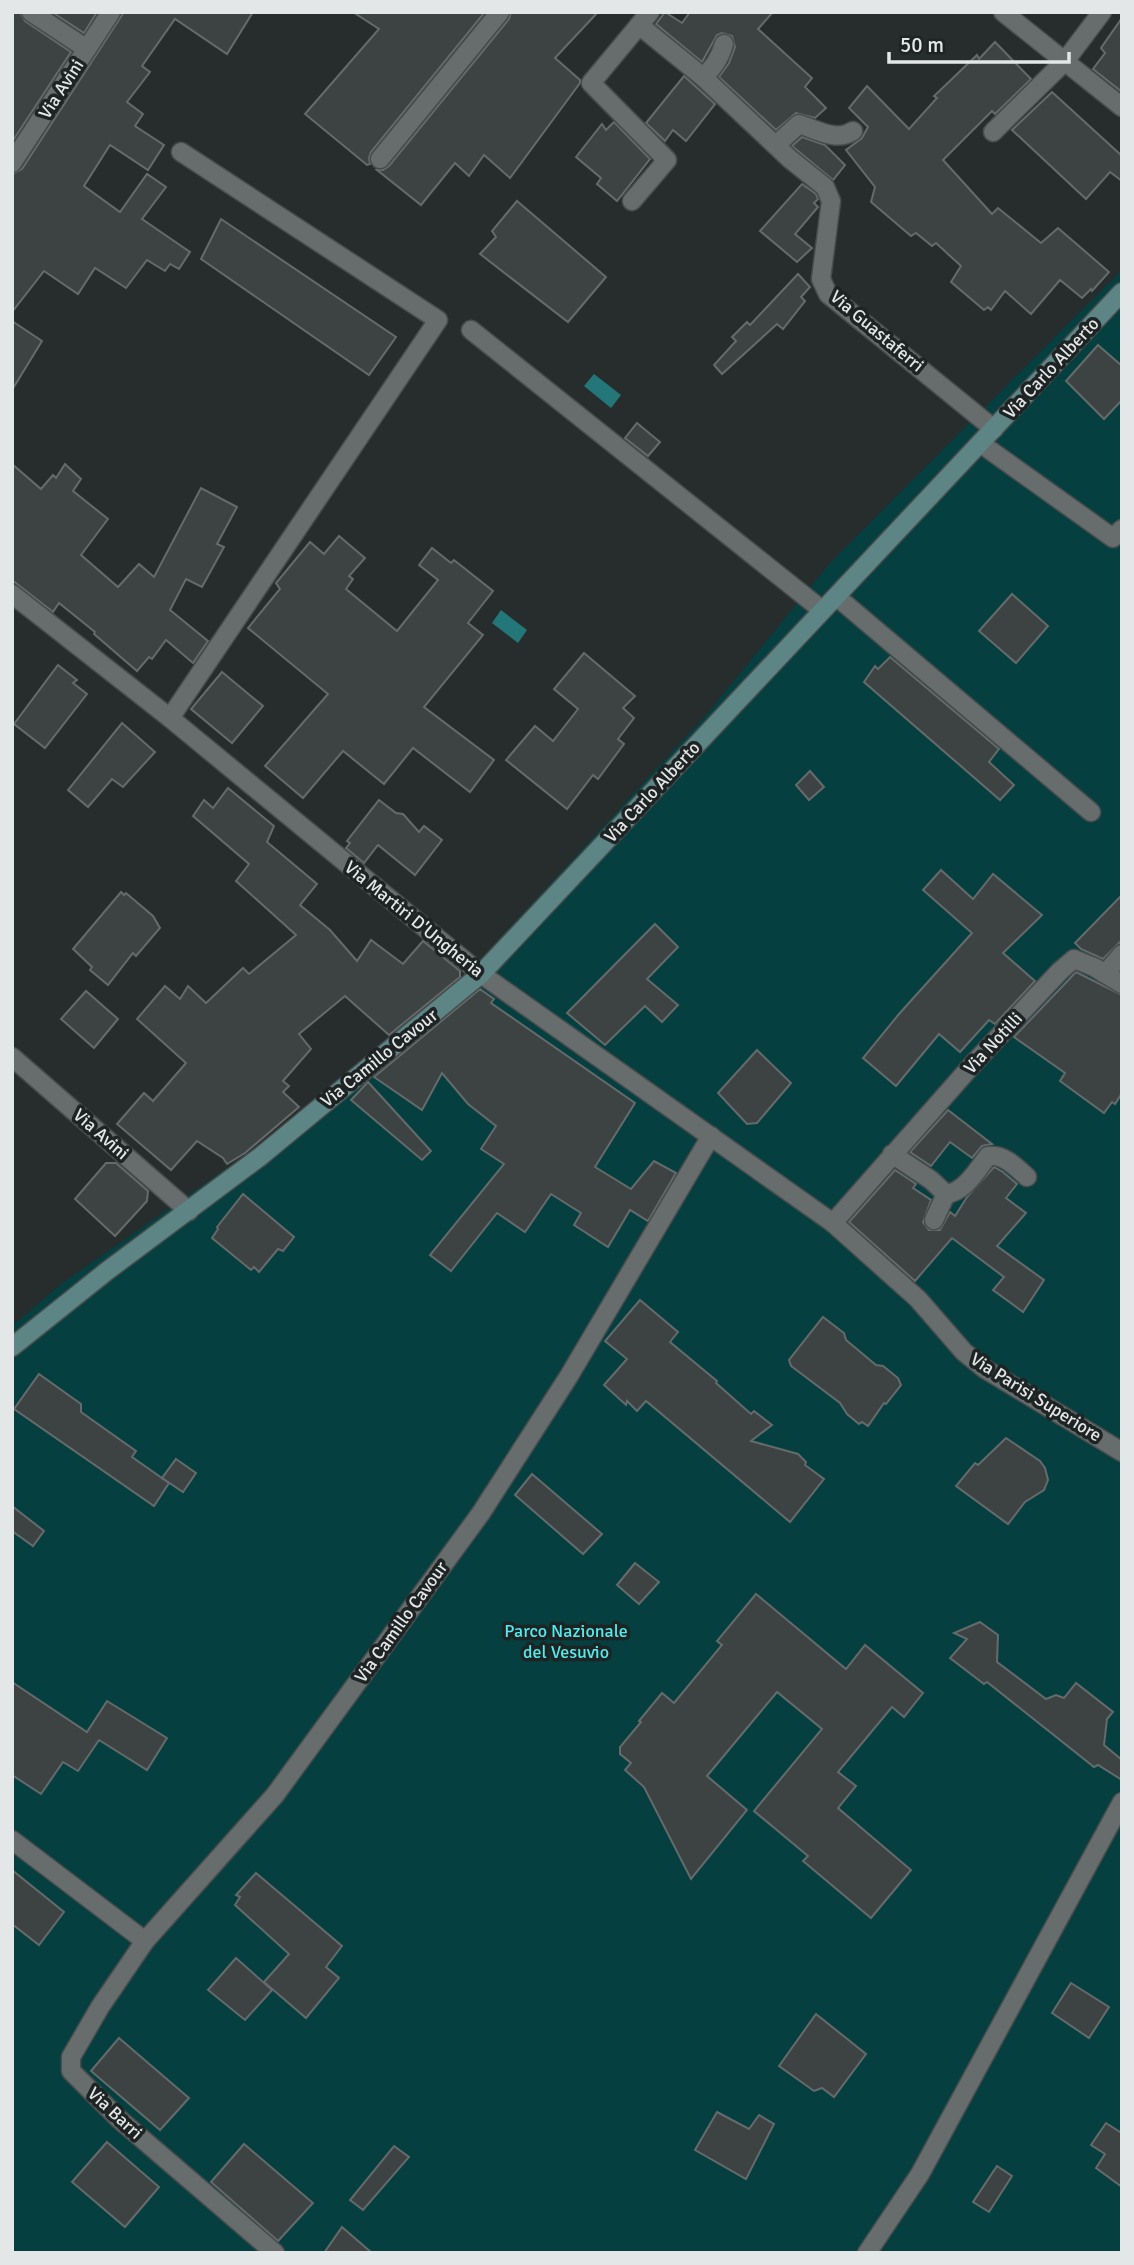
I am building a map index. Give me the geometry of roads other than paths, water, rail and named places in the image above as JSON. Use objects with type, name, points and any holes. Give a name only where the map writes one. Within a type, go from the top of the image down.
[{"type":"street","name":"Via Avini","points":[[31,12],[87,49]]},
{"type":"street","name":"Via Avini","points":[[12,163],[111,12]]},
{"type":"street","points":[[380,159],[500,12]]},
{"type":"street","points":[[1003,12],[1122,107]]},
{"type":"street","points":[[993,132],[1065,61],[1102,12]]},
{"type":"street","name":"Via Guastaferri","points":[[632,201],[667,160],[591,83],[645,18],[713,89],[825,187],[831,201],[821,279],[828,295],[994,429]]},
{"type":"street","points":[[703,78],[713,69],[724,44]]},
{"type":"street","points":[[776,145],[799,124],[832,135],[845,136],[853,131]]},
{"type":"street","points":[[170,719],[438,320],[181,152]]},
{"type":"street","name":"Via Carlo Alberto","points":[[481,974],[1122,292]]},
{"type":"street","points":[[471,330],[822,610]]},
{"type":"street","points":[[981,443],[1113,538],[1122,528]]},
{"type":"street","name":"Via Martiri D'Ungheria","points":[[12,594],[170,719],[481,974],[833,1223]]},
{"type":"street","points":[[837,597],[1091,812]]},
{"type":"street","points":[[1105,974],[1122,954]]},
{"type":"street","name":"Via Notilli","points":[[833,1223],[973,1064],[1074,959],[1122,984]]},
{"type":"street","name":"Via Camillo Cavour","points":[[12,1348],[107,1271],[261,1156],[481,974]]},
{"type":"street","name":"Via Avini","points":[[12,1056],[190,1211]]},
{"type":"street","name":"Via Camillo Cavour","points":[[145,1941],[275,1795],[481,1513],[569,1376],[711,1136]]},
{"type":"street","points":[[892,1154],[946,1194],[955,1193],[964,1186],[988,1156],[995,1155],[1013,1164],[1027,1177]]},
{"type":"street","points":[[934,1220],[946,1194]]},
{"type":"street","name":"Via Parisi Superiore","points":[[833,1223],[918,1298],[964,1352],[985,1369],[1122,1451]]},
{"type":"street","points":[[867,2253],[920,2174],[1122,1802]]},
{"type":"street","points":[[12,1840],[145,1941]]},
{"type":"street","name":"Via Barri","points":[[145,1941],[100,2007],[71,2057],[71,2071],[119,2119],[275,2253]]},
{"type":"park label","name":"Parco Nazionale del Vesuvio","points":[[566,1641]]}]
